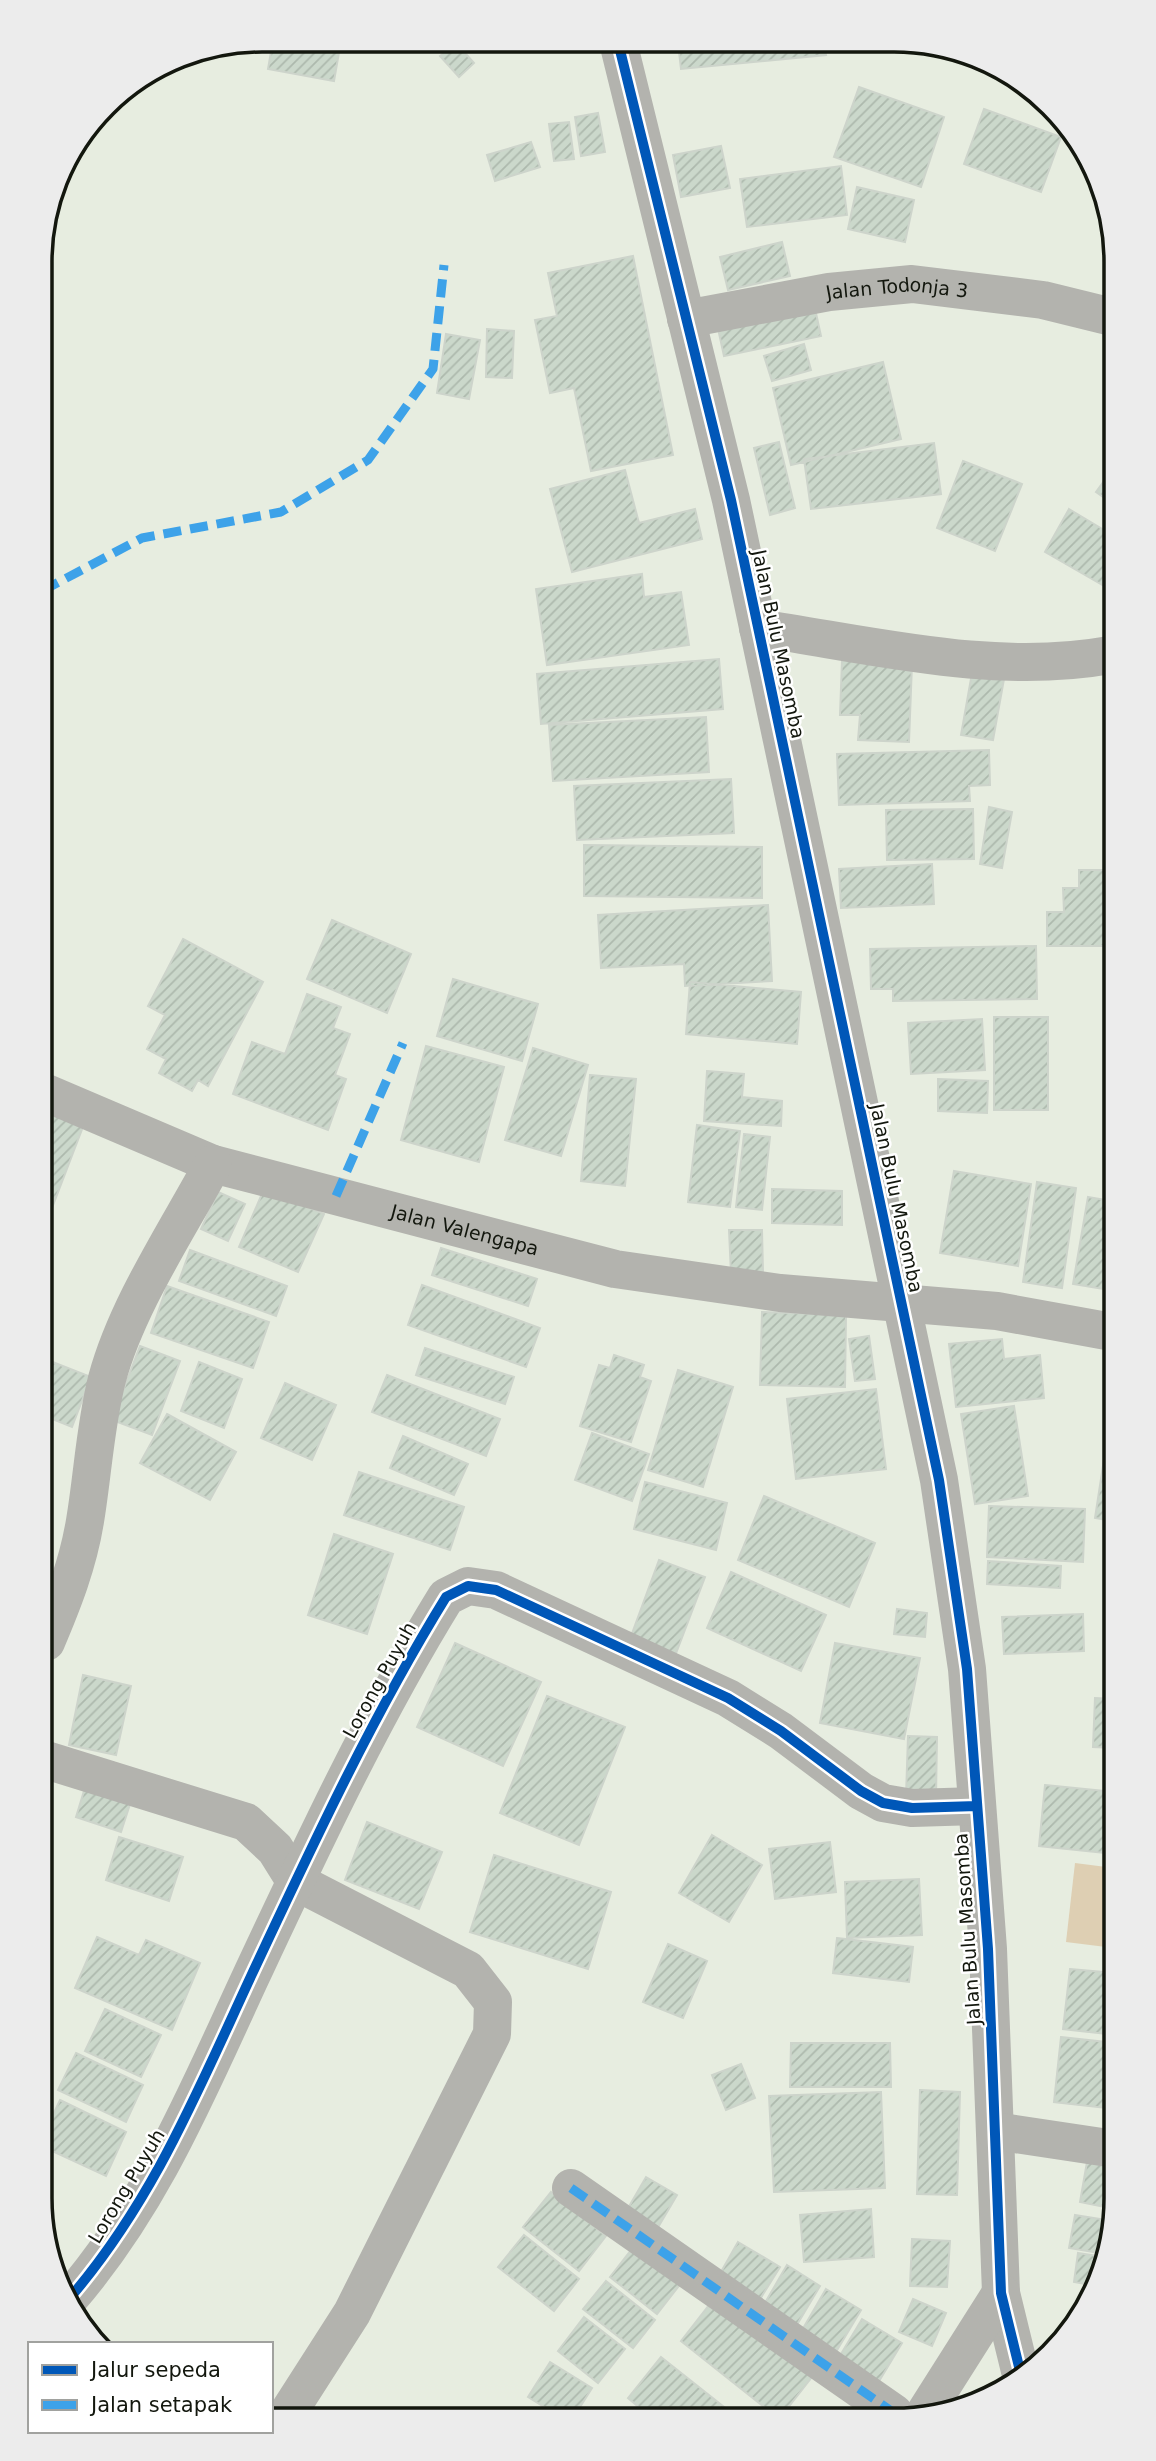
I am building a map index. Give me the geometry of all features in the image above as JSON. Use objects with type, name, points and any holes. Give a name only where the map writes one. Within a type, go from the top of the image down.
[{"type":"street","name":"Jalan Bulu Masomba","points":[[620,52],[731,500],[939,1480],[967,1669],[988,1949],[1002,2293],[1019,2366]]},
{"type":"street","name":"Jalan Todonja 3","points":[[686,319],[829,292],[912,284],[1043,300],[1104,315]]},
{"type":"street","points":[[758,628],[964,659],[1033,663],[1104,655]]},
{"type":"street","name":"Jalan Valengapa","points":[[53,1096],[213,1164],[615,1269],[780,1293],[997,1311],[1103,1330]]},
{"type":"street","points":[[52,1626],[76,1565],[85,1520],[92,1450],[108,1376],[135,1308],[213,1164]]},
{"type":"street","name":"Lorong Puyuh","points":[[75,2291],[130,2220],[173,2144],[295,1881],[365,1741],[421,1637],[446,1597],[468,1586],[496,1590],[728,1698],[781,1731],[861,1791],[883,1803],[912,1808],[977,1806]]},
{"type":"street","points":[[52,1761],[246,1822],[275,1849],[295,1881],[468,1970],[493,2002],[492,2034],[358,2301],[291,2408]]},
{"type":"street","points":[[995,2131],[1103,2147]]},
{"type":"street","points":[[571,2188],[887,2408]]},
{"type":"street","points":[[930,2405],[1002,2293]]},
{"type":"shaded area","points":[[1075,1863],[1103,1867],[1103,1947],[1066,1942]]},
{"type":"building","points":[[271,52],[339,52],[334,81],[268,69]]},
{"type":"building","points":[[445,52],[464,52],[474,63],[459,77],[440,56]]},
{"type":"building","points":[[679,52],[825,52],[826,55],[681,69]]},
{"type":"building","points":[[859,87],[944,117],[921,187],[834,157]]},
{"type":"building","points":[[984,109],[1061,137],[1041,192],[964,164]]},
{"type":"building","points":[[598,113],[605,152],[581,156],[575,117]]},
{"type":"building","points":[[569,122],[574,159],[554,161],[549,124]]},
{"type":"building","points":[[531,142],[540,167],[495,181],[487,155]]},
{"type":"building","points":[[721,146],[730,188],[681,197],[673,155]]},
{"type":"building","points":[[841,166],[847,215],[747,227],[740,179]]},
{"type":"building","points":[[857,187],[914,200],[905,242],[848,229]]},
{"type":"building","points":[[782,242],[790,276],[728,290],[720,257]]},
{"type":"building","points":[[633,256],[673,455],[591,471],[574,388],[550,393],[535,320],[557,316],[548,273]]},
{"type":"building","points":[[814,304],[821,336],[724,356],[717,324]]},
{"type":"building","points":[[487,329],[514,331],[512,378],[486,377]]},
{"type":"building","points":[[446,334],[480,340],[469,399],[437,393]]},
{"type":"building","points":[[804,344],[811,370],[772,381],[764,356]]},
{"type":"building","points":[[883,362],[901,439],[791,465],[773,388]]},
{"type":"building","points":[[779,442],[795,508],[770,515],[754,448]]},
{"type":"building","points":[[934,443],[941,494],[811,509],[804,459]]},
{"type":"building","points":[[963,461],[1022,484],[995,551],[937,528]]},
{"type":"building","points":[[625,470],[639,523],[695,509],[702,539],[572,572],[550,489]]},
{"type":"building","points":[[1104,481],[1104,497],[1096,492]]},
{"type":"building","points":[[1069,509],[1104,530],[1104,586],[1045,552]]},
{"type":"building","points":[[642,574],[644,597],[681,592],[689,645],[547,665],[536,589]]},
{"type":"building","points":[[719,659],[723,709],[541,724],[537,674]]},
{"type":"building","points":[[842,660],[912,664],[909,742],[858,740],[860,715],[840,715]]},
{"type":"building","points":[[972,673],[1004,679],[993,740],[961,735]]},
{"type":"building","points":[[706,717],[709,772],[553,781],[549,725]]},
{"type":"building","points":[[989,750],[990,785],[969,786],[970,801],[839,805],[837,754]]},
{"type":"building","points":[[731,779],[734,833],[577,840],[574,786]]},
{"type":"building","points":[[989,807],[1012,812],[1002,868],[980,864]]},
{"type":"building","points":[[973,809],[974,859],[887,860],[886,810]]},
{"type":"building","points":[[584,845],[762,847],[762,898],[584,896]]},
{"type":"building","points":[[932,864],[934,904],[841,908],[839,869]]},
{"type":"building","points":[[1079,870],[1104,870],[1104,946],[1047,946],[1047,912],[1064,912],[1063,888],[1079,888]]},
{"type":"building","points":[[768,905],[772,981],[685,986],[684,964],[601,968],[598,915]]},
{"type":"building","points":[[332,920],[411,954],[387,1013],[307,979]]},
{"type":"building","points":[[183,939],[263,982],[208,1086],[198,1080],[192,1091],[159,1073],[166,1059],[147,1049],[165,1015],[148,1006]]},
{"type":"building","points":[[1036,946],[1037,999],[893,1001],[893,989],[871,989],[870,949]]},
{"type":"building","points":[[453,979],[538,1004],[522,1061],[437,1036]]},
{"type":"building","points":[[690,982],[801,992],[797,1044],[686,1034]]},
{"type":"building","points":[[307,994],[341,1007],[333,1028],[350,1034],[335,1075],[346,1079],[328,1130],[233,1094],[252,1042],[285,1054]]},
{"type":"building","points":[[994,1017],[1048,1017],[1048,1110],[994,1110]]},
{"type":"building","points":[[982,1019],[985,1070],[911,1074],[908,1023]]},
{"type":"building","points":[[426,1046],[504,1067],[479,1162],[401,1140]]},
{"type":"building","points":[[533,1048],[588,1065],[561,1156],[505,1140]]},
{"type":"building","points":[[707,1071],[744,1074],[742,1097],[782,1101],[781,1126],[704,1121]]},
{"type":"building","points":[[590,1075],[636,1079],[625,1186],[581,1181]]},
{"type":"building","points":[[938,1079],[988,1081],[987,1113],[938,1111]]},
{"type":"building","points":[[53,1112],[84,1124],[53,1207]]},
{"type":"building","points":[[697,1125],[740,1131],[730,1207],[688,1202]]},
{"type":"building","points":[[744,1134],[770,1137],[762,1210],[736,1207]]},
{"type":"building","points":[[954,1171],[1031,1184],[1018,1266],[940,1253]]},
{"type":"building","points":[[1037,1182],[1076,1188],[1062,1288],[1023,1282]]},
{"type":"building","points":[[264,1189],[324,1214],[298,1272],[239,1247]]},
{"type":"building","points":[[772,1189],[842,1191],[842,1225],[772,1223]]},
{"type":"building","points":[[218,1192],[245,1204],[228,1241],[201,1229]]},
{"type":"building","points":[[1088,1197],[1104,1200],[1103,1289],[1073,1284]]},
{"type":"building","points":[[729,1230],[762,1230],[763,1273],[731,1274]]},
{"type":"building","points":[[441,1248],[537,1279],[528,1306],[432,1275]]},
{"type":"building","points":[[190,1250],[287,1286],[276,1316],[179,1281]]},
{"type":"building","points":[[422,1285],[540,1328],[526,1367],[408,1325]]},
{"type":"building","points":[[167,1286],[269,1322],[253,1368],[151,1333]]},
{"type":"building","points":[[762,1312],[846,1315],[845,1387],[760,1385]]},
{"type":"building","points":[[869,1336],[875,1379],[855,1381],[849,1339]]},
{"type":"building","points":[[1002,1339],[1004,1359],[1040,1355],[1044,1398],[956,1407],[949,1344]]},
{"type":"building","points":[[140,1346],[180,1361],[152,1435],[112,1420]]},
{"type":"building","points":[[425,1348],[514,1377],[505,1404],[416,1375]]},
{"type":"building","points":[[614,1355],[644,1365],[640,1377],[651,1381],[631,1442],[580,1426],[599,1365],[610,1368]]},
{"type":"building","points":[[52,1362],[91,1377],[72,1427],[52,1419]]},
{"type":"building","points":[[199,1362],[242,1379],[224,1428],[181,1411]]},
{"type":"building","points":[[678,1370],[733,1387],[703,1487],[648,1470]]},
{"type":"building","points":[[387,1375],[500,1419],[486,1456],[372,1412]]},
{"type":"building","points":[[285,1383],[336,1405],[312,1460],[261,1438]]},
{"type":"building","points":[[876,1389],[886,1469],[796,1479],[787,1399]]},
{"type":"building","points":[[1014,1406],[1028,1496],[975,1504],[961,1414]]},
{"type":"building","points":[[167,1414],[236,1452],[210,1500],[140,1463]]},
{"type":"building","points":[[592,1433],[649,1454],[632,1501],[575,1480]]},
{"type":"building","points":[[403,1436],[468,1464],[454,1495],[390,1468]]},
{"type":"building","points":[[1103,1463],[1103,1519],[1095,1518]]},
{"type":"building","points":[[359,1472],[464,1507],[450,1550],[344,1515]]},
{"type":"building","points":[[645,1482],[727,1503],[716,1550],[634,1529]]},
{"type":"building","points":[[764,1496],[875,1543],[849,1607],[738,1560]]},
{"type":"building","points":[[989,1506],[1085,1509],[1083,1562],[987,1557]]},
{"type":"building","points":[[334,1534],[393,1554],[367,1634],[308,1615]]},
{"type":"building","points":[[659,1560],[705,1577],[675,1656],[630,1639]]},
{"type":"building","points":[[988,1561],[1061,1566],[1060,1588],[987,1584]]},
{"type":"building","points":[[731,1572],[826,1615],[801,1671],[707,1628]]},
{"type":"building","points":[[897,1609],[927,1613],[925,1637],[894,1634]]},
{"type":"building","points":[[1083,1614],[1084,1651],[1004,1654],[1002,1617]]},
{"type":"building","points":[[455,1643],[541,1682],[503,1766],[417,1727]]},
{"type":"building","points":[[835,1643],[920,1658],[904,1739],[820,1723]]},
{"type":"building","points":[[83,1675],[131,1686],[116,1755],[69,1745]]},
{"type":"building","points":[[547,1696],[625,1727],[579,1845],[500,1813]]},
{"type":"building","points":[[1095,1698],[1103,1698],[1103,1747],[1093,1747]]},
{"type":"building","points":[[908,1736],[937,1737],[936,1798],[906,1796]]},
{"type":"building","points":[[87,1781],[133,1795],[121,1832],[76,1817]]},
{"type":"building","points":[[1045,1785],[1103,1791],[1103,1853],[1039,1846]]},
{"type":"building","points":[[367,1822],[442,1852],[419,1909],[345,1880]]},
{"type":"building","points":[[712,1835],[762,1865],[729,1922],[679,1893]]},
{"type":"building","points":[[119,1837],[183,1857],[169,1901],[106,1880]]},
{"type":"building","points":[[830,1842],[836,1892],[775,1899],[769,1849]]},
{"type":"building","points":[[494,1855],[611,1892],[588,1969],[470,1932]]},
{"type":"building","points":[[919,1879],[922,1935],[847,1938],[845,1882]]},
{"type":"building","points":[[97,1937],[139,1955],[146,1940],[200,1963],[172,2030],[75,1988]]},
{"type":"building","points":[[837,1938],[913,1947],[909,1982],[833,1973]]},
{"type":"building","points":[[668,1944],[707,1961],[683,2018],[643,2002]]},
{"type":"building","points":[[1070,1969],[1103,1972],[1103,2034],[1063,2029]]},
{"type":"building","points":[[105,2009],[161,2035],[141,2077],[85,2051]]},
{"type":"building","points":[[1061,2037],[1103,2042],[1103,2108],[1054,2102]]},
{"type":"building","points":[[791,2043],[890,2043],[891,2087],[790,2087]]},
{"type":"building","points":[[76,2053],[143,2085],[126,2122],[58,2090]]},
{"type":"building","points":[[741,2064],[755,2098],[726,2110],[712,2075]]},
{"type":"building","points":[[920,2090],[960,2092],[957,2195],[917,2194]]},
{"type":"building","points":[[881,2092],[885,2188],[774,2192],[769,2096]]},
{"type":"building","points":[[60,2100],[126,2132],[106,2176],[52,2151],[52,2117]]},
{"type":"building","points":[[1087,2162],[1103,2165],[1103,2207],[1080,2202]]},
{"type":"building","points":[[646,2177],[677,2195],[657,2229],[627,2210]]},
{"type":"building","points":[[551,2192],[606,2236],[579,2271],[523,2227]]},
{"type":"building","points":[[871,2209],[874,2257],[804,2262],[800,2215]]},
{"type":"building","points":[[1075,2215],[1102,2219],[1096,2252],[1069,2248]]},
{"type":"building","points":[[524,2235],[579,2279],[554,2311],[498,2267]]},
{"type":"building","points":[[912,2239],[950,2241],[947,2287],[910,2286]]},
{"type":"building","points":[[738,2242],[780,2267],[757,2304],[717,2279]]},
{"type":"building","points":[[635,2245],[682,2282],[657,2314],[610,2277]]},
{"type":"building","points":[[1078,2253],[1095,2256],[1085,2284],[1074,2282]]},
{"type":"building","points":[[787,2265],[820,2286],[795,2328],[762,2308]]},
{"type":"building","points":[[606,2281],[655,2320],[633,2348],[583,2309]]},
{"type":"building","points":[[826,2289],[861,2310],[836,2352],[801,2332]]},
{"type":"building","points":[[913,2299],[946,2313],[932,2346],[899,2332]]},
{"type":"building","points":[[713,2300],[812,2377],[788,2408],[765,2408],[681,2341]]},
{"type":"building","points":[[584,2317],[625,2349],[598,2383],[558,2351]]},
{"type":"building","points":[[862,2319],[902,2343],[878,2383],[838,2359]]},
{"type":"building","points":[[661,2357],[725,2408],[640,2408],[628,2398]]},
{"type":"building","points":[[550,2362],[592,2388],[579,2408],[546,2408],[528,2397]]},
{"type":"marked path","points":[[53,585],[142,538],[281,512],[368,460],[433,369],[444,265]]},
{"type":"marked path","points":[[336,1196],[403,1043]]},
{"type":"marked path","points":[[571,2188],[887,2408]]},
{"type":"cycle path","points":[[620,52],[731,500],[939,1480],[967,1669],[988,1949],[1001,2293],[1019,2366]]},
{"type":"cycle path","points":[[75,2291],[125,2224],[172,2144],[344,1782],[446,1597],[468,1586],[496,1590],[728,1698],[781,1731],[861,1791],[883,1803],[912,1808],[977,1806]]}]
